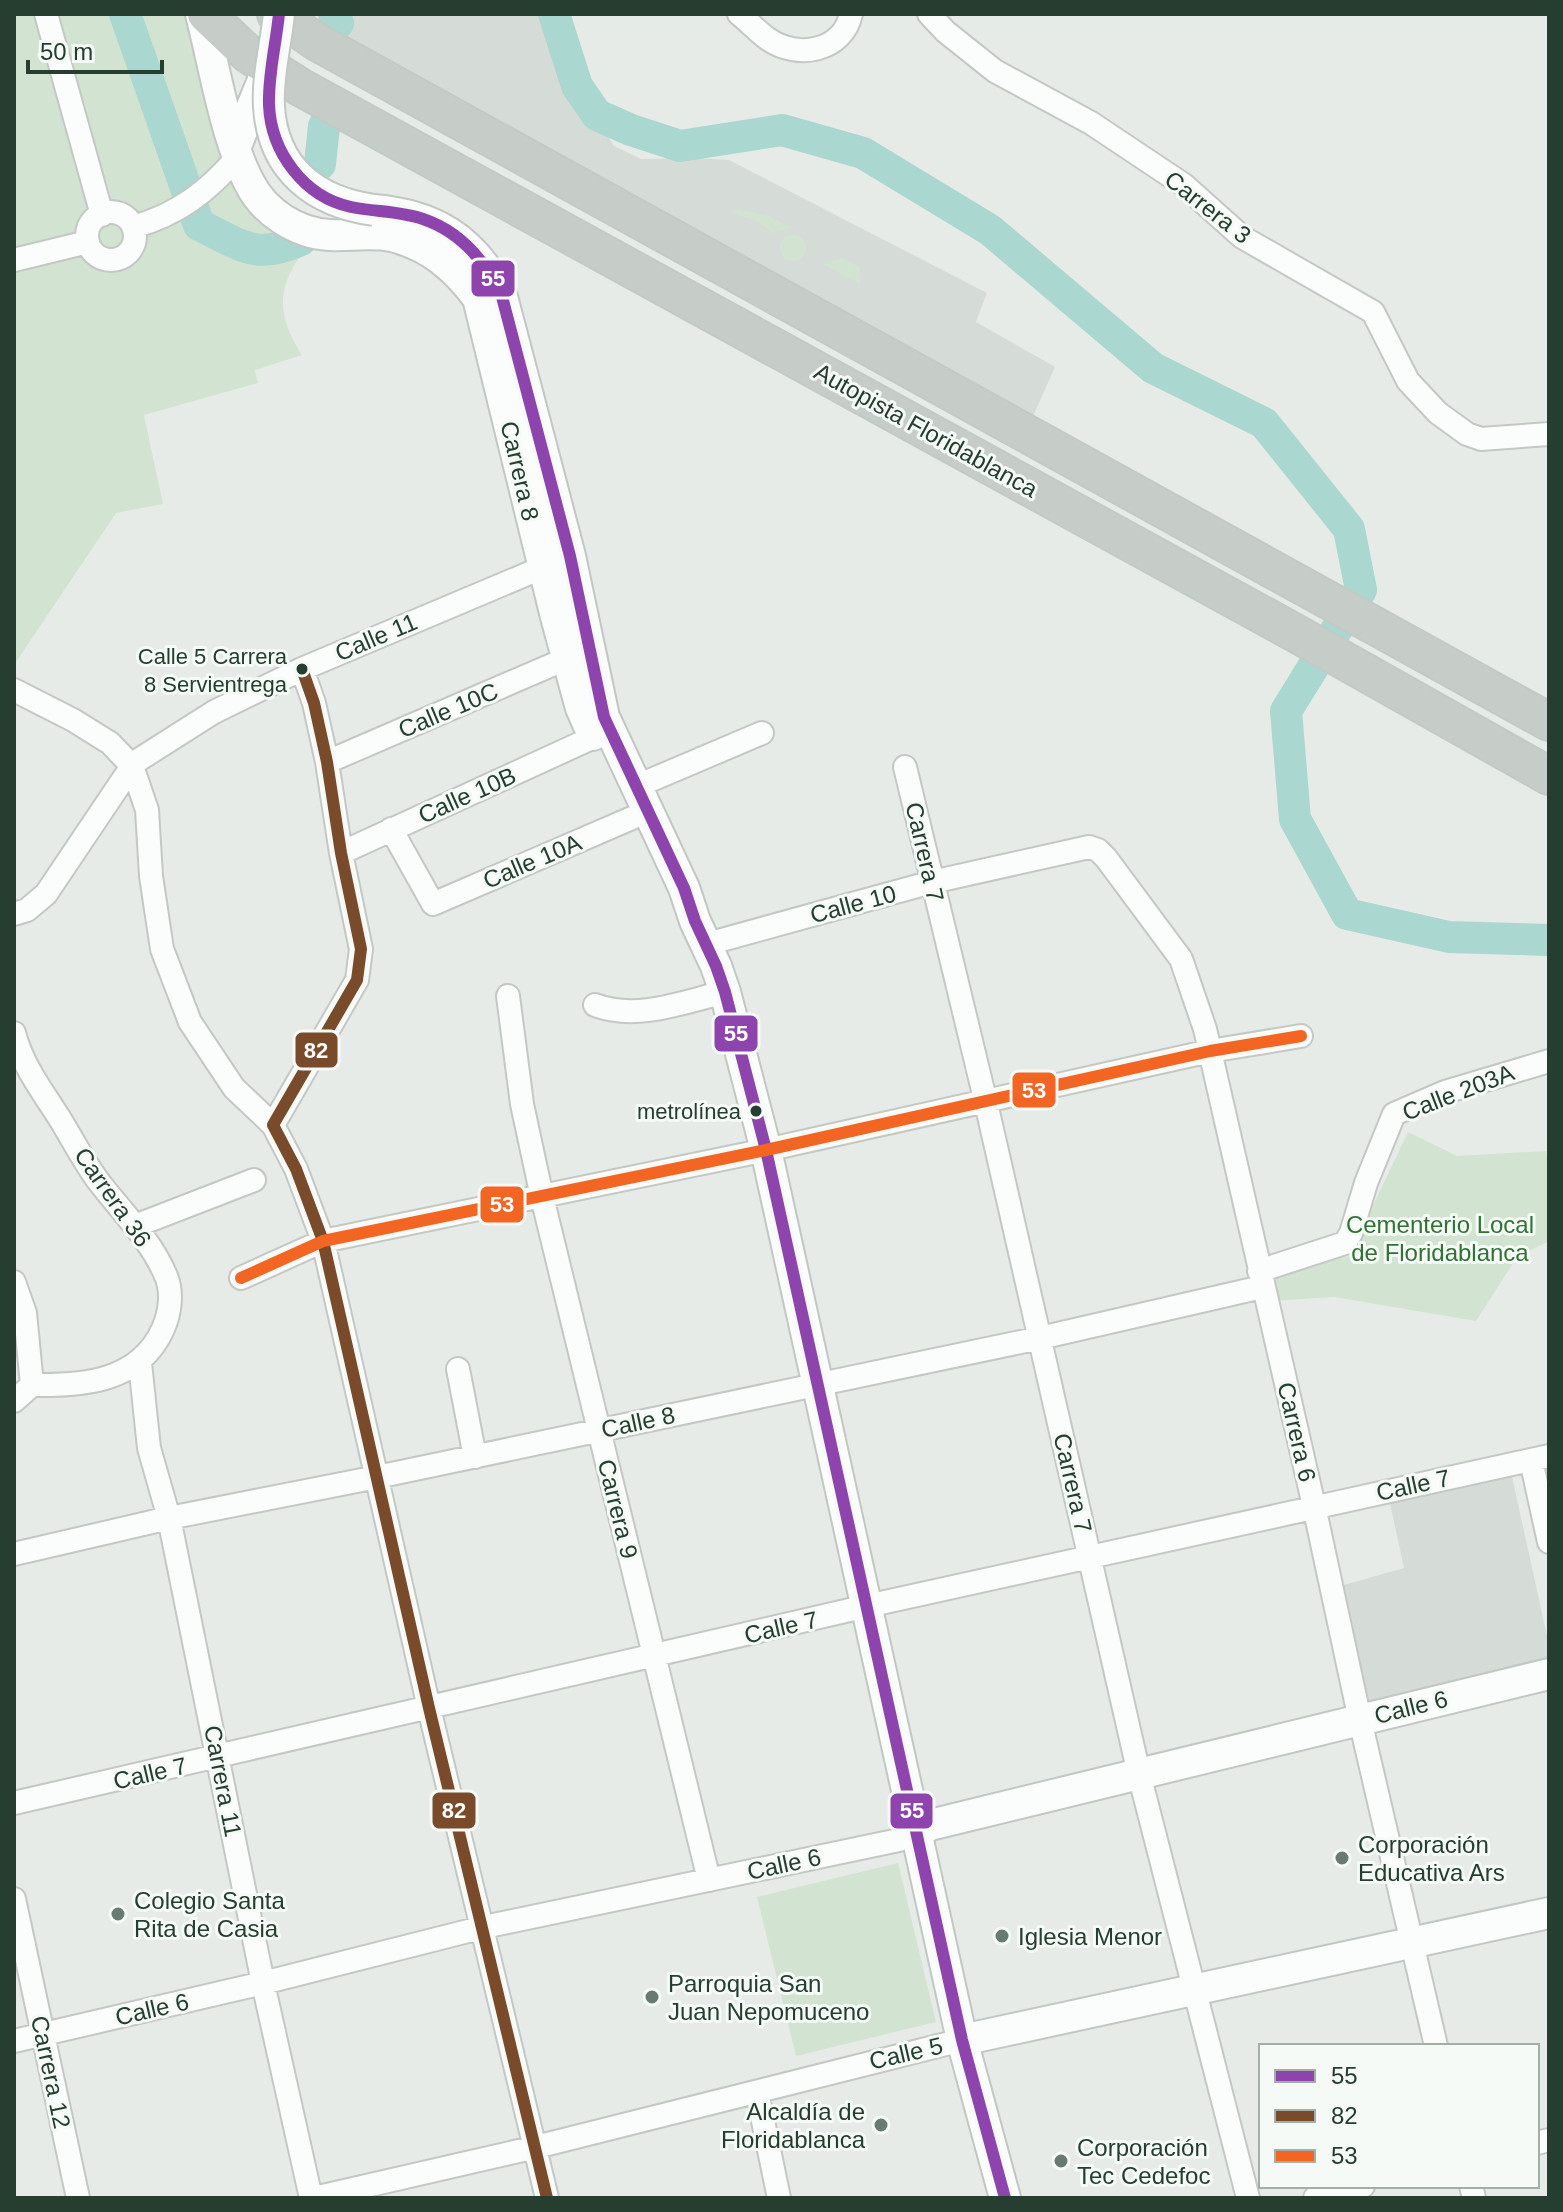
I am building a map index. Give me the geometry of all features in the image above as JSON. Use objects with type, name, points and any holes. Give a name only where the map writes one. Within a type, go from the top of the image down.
[{"type":"highway","name":"Autopista Floridablanca","points":[[203,14],[268,68],[300,87],[1297,634],[1549,776]]},
{"type":"highway","name":"Autopista Floridablanca","points":[[278,14],[317,42],[367,70],[1549,722]]},
{"type":"main road","name":"Carrera 8","points":[[203,14],[238,156],[250,185],[265,204],[283,220],[316,233],[351,235],[381,223],[423,219],[463,242],[482,260],[501,293],[557,561],[568,658],[581,708],[669,896],[701,933]]},
{"type":"main road","name":"Carrera 8","points":[[278,14],[269,107],[278,146],[298,176],[329,199],[381,223],[442,258],[462,276],[478,298],[604,717],[684,888],[725,992],[766,1150],[962,2040],[1005,2198]]},
{"type":"main road","points":[[238,156],[268,68]]},
{"type":"main road","name":"Calle 6","points":[[916,1832],[930,1825],[1549,1674]]},
{"type":"main road","name":"Calle 5","points":[[962,2040],[1549,1913]]},
{"type":"street","points":[[46,14],[102,215]]},
{"type":"street","points":[[739,14],[771,41],[801,51],[826,47],[847,29],[851,14]]},
{"type":"street","name":"Carrera 3","points":[[929,14],[946,32],[995,71],[1091,123],[1184,185],[1242,237],[1373,312],[1408,381],[1438,413],[1467,434],[1481,439],[1549,434]]},
{"type":"street","points":[[133,227],[175,212],[205,191],[238,156]]},
{"type":"street","points":[[116,213],[129,220],[133,227],[135,234],[131,249],[119,259],[96,255],[88,242],[90,226],[102,215],[116,213]]},
{"type":"street","points":[[14,260],[88,242]]},
{"type":"street","name":"Calle 11","points":[[14,914],[27,910],[46,894],[132,766],[214,712],[302,669],[557,561]]},
{"type":"street","name":"Calle 10C","points":[[327,762],[568,658]]},
{"type":"street","points":[[273,1125],[357,980],[361,949],[341,853],[327,762],[314,703],[302,669]]},
{"type":"street","points":[[14,690],[110,743],[132,766],[147,810],[151,876],[162,949],[190,1022],[234,1088],[273,1125],[296,1169],[323,1241],[429,1708],[547,2198]]},
{"type":"street","points":[[637,786],[762,733]]},
{"type":"street","name":"Calle 10B","points":[[341,853],[594,737]]},
{"type":"street","name":"Carrera 7","points":[[905,767],[986,1103],[1139,1774],[1248,2198]]},
{"type":"street","name":"Calle 10A","points":[[391,829],[433,904],[632,818]]},
{"type":"street","name":"Calle 10","points":[[701,933],[1075,849],[1094,848]]},
{"type":"street","name":"Carrera 6","points":[[1094,848],[1106,858],[1181,959],[1199,1009],[1436,2044]]},
{"type":"street","points":[[595,1005],[612,1012],[637,1013],[725,992]]},
{"type":"street","name":"Carrera 9","points":[[508,996],[522,1104],[542,1197],[709,1880]]},
{"type":"street","name":"Carrera 36","points":[[14,1033],[22,1058],[98,1181],[135,1226],[166,1276],[171,1296],[167,1321],[159,1339],[140,1363]]},
{"type":"street","points":[[241,1278],[323,1241],[986,1103],[1210,1051],[1301,1036]]},
{"type":"street","name":"Calle 203A","points":[[1351,1233],[1366,1183],[1394,1114],[1445,1092],[1549,1061]]},
{"type":"street","points":[[135,1226],[254,1180]]},
{"type":"street","name":"Calle 8","points":[[14,1554],[169,1518],[1040,1338],[1260,1279],[1345,1243],[1351,1233]]},
{"type":"street","points":[[14,1282],[25,1313],[21,1331],[32,1385]]},
{"type":"street","points":[[14,1401],[32,1385],[75,1386],[109,1377],[140,1363]]},
{"type":"street","name":"Carrera 11","points":[[140,1363],[149,1448],[169,1518],[263,1983],[312,2198]]},
{"type":"street","points":[[458,1369],[475,1457]]},
{"type":"street","points":[[1540,1458],[1549,1542]]},
{"type":"street","name":"Calle 7","points":[[14,1803],[867,1606],[1540,1458]]},
{"type":"street","points":[[157,1575],[180,1570]]},
{"type":"street","name":"Calle 6","points":[[14,2041],[484,1927],[899,1840],[916,1832]]},
{"type":"street","name":"Carrera 12","points":[[14,1899],[78,2198]]},
{"type":"street","name":"Calle 5","points":[[312,2198],[403,2188],[536,2147],[962,2040]]},
{"type":"street","points":[[757,2092],[779,2198]]},
{"type":"street","points":[[1315,2198],[1355,2188]]},
{"type":"shaded area","points":[[334,14],[553,14],[577,86],[614,146],[641,159],[729,160],[987,293],[976,322],[1055,367],[1030,423],[335,41],[338,23]]},
{"type":"shaded area","points":[[1511,1472],[1549,1645],[1549,1669],[1365,1709],[1340,1586],[1404,1568],[1389,1499]]},
{"type":"green space","points":[[14,14],[182,14],[191,26],[238,192],[251,214],[276,230],[309,244],[290,272],[283,298],[287,325],[302,355],[255,370],[258,383],[144,415],[163,504],[116,513],[16,662]]},
{"type":"green space","points":[[738,209],[768,216],[792,228],[772,233],[759,222],[731,212]]},
{"type":"green space","points":[[793,235],[802,239],[806,248],[802,257],[793,261],[784,257],[780,248],[784,239]]},
{"type":"green space","points":[[843,258],[860,268],[860,284],[823,264]]},
{"type":"green space","name":"Cementerio Local de Floridablanca","points":[[1408,1132],[1457,1156],[1546,1151],[1549,1241],[1517,1257],[1476,1321],[1334,1297],[1271,1301],[1265,1276],[1349,1256]]},
{"type":"green space","points":[[898,1863],[936,2022],[796,2056],[757,1897]]},
{"type":"waterway","points":[[125,14],[199,225],[238,244],[260,250],[301,240]]},
{"type":"waterway","points":[[334,14],[338,23]]},
{"type":"waterway","points":[[554,14],[577,86],[597,115],[680,146],[782,130],[863,153],[990,230],[1153,368],[1264,423],[1349,529],[1361,590],[1286,711],[1295,819],[1347,914],[1449,937],[1549,940]]},
{"type":"waterway","points":[[320,164],[324,126]]},
{"type":"transit line","name":"55","points":[[279,14],[269,105],[276,139],[293,170],[305,183],[334,202],[414,216],[448,231],[478,258],[501,293],[570,556],[604,717],[684,888],[725,992],[766,1150],[962,2040],[1005,2198]]},
{"type":"transit line","name":"82","points":[[302,669],[314,703],[327,762],[341,853],[361,949],[357,980],[273,1125],[296,1169],[323,1241],[429,1708],[547,2198]]},
{"type":"transit line","name":"53","points":[[241,1278],[323,1241],[766,1150],[1210,1051],[1301,1036]]},
{"type":"place","name":"Calle 5 Carrera 8 Servientrega","points":[[302,669]]},
{"type":"place","name":"metrolínea","points":[[756,1111]]},
{"type":"place","name":"Corporación Educativa Ars","points":[[1342,1858]]},
{"type":"place","name":"Colegio Santa Rita de Casia","points":[[118,1914]]},
{"type":"place","name":"Iglesia Menor","points":[[1002,1936]]},
{"type":"place","name":"Parroquia San Juan Nepomuceno","points":[[652,1997]]},
{"type":"place","name":"Alcaldía de Floridablanca","points":[[881,2125]]},
{"type":"place","name":"Corporación Tec Cedefoc","points":[[1061,2161]]}]
